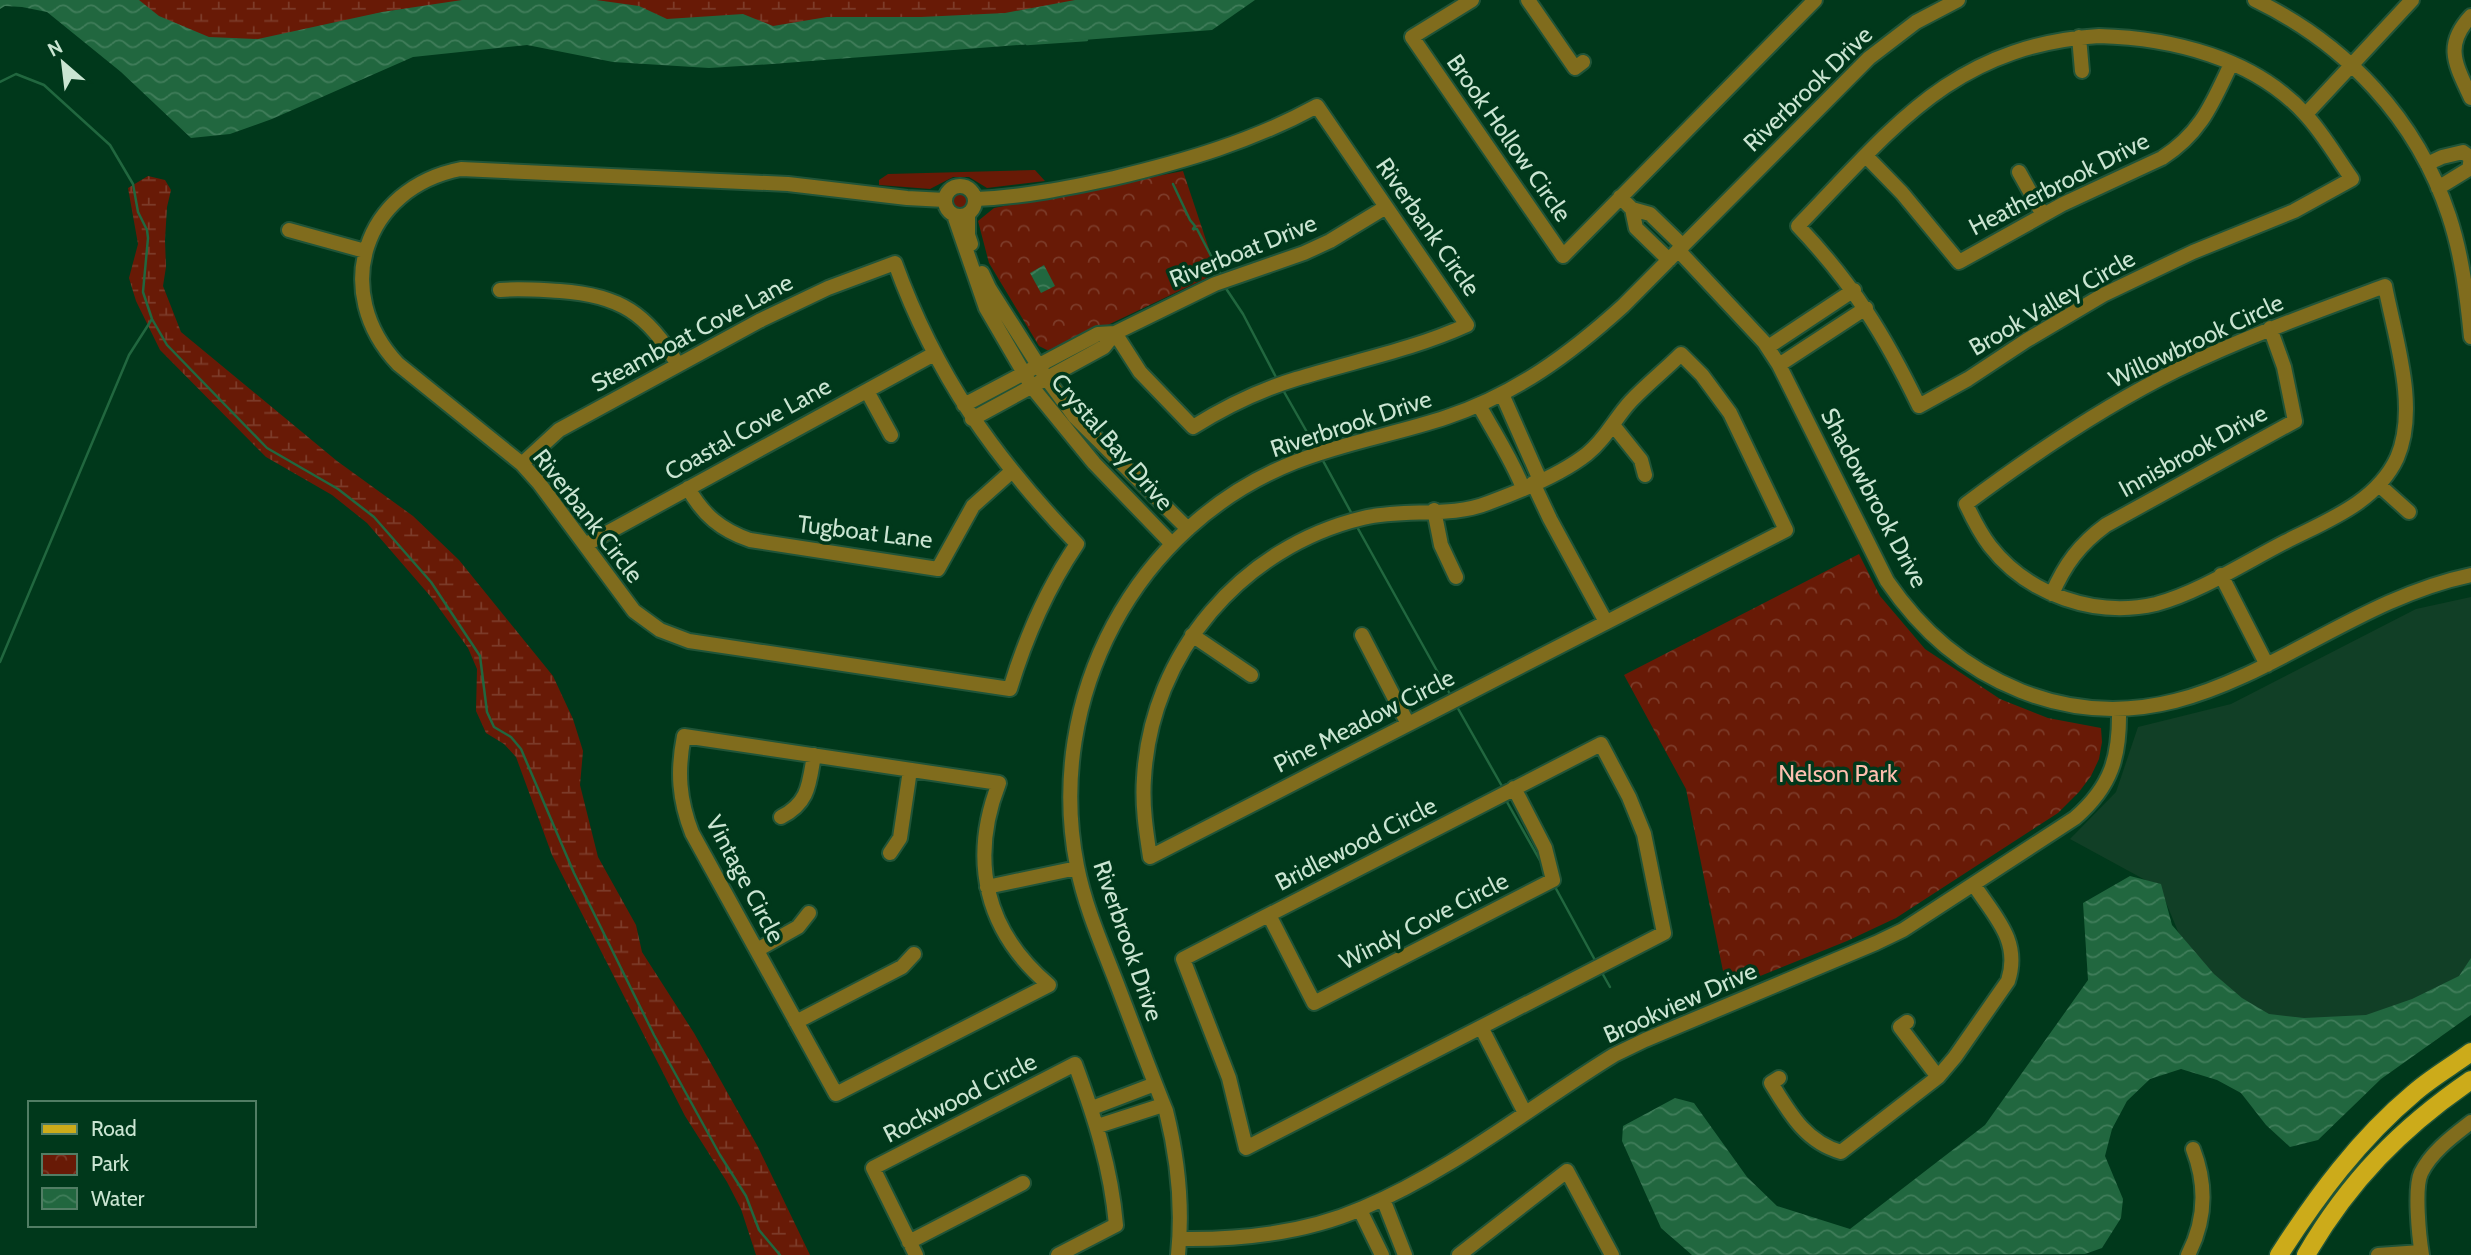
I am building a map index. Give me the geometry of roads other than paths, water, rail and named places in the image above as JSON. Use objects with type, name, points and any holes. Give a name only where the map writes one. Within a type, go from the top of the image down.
[{"type":"main road","points":[[2279,1255],[2315,1199],[2364,1140],[2414,1093],[2471,1052]]},
{"type":"main road","points":[[2306,1255],[2329,1216],[2367,1168],[2435,1105],[2471,1080]]},
{"type":"street","name":"Brook Hollow Circle","points":[[1472,0],[1412,37],[1563,256],[1815,0]]},
{"type":"street","points":[[1528,0],[1575,68],[1583,62]]},
{"type":"street","name":"Riverbrook Drive","points":[[1178,1255],[1180,1209],[1177,1160],[1163,1105],[1094,926],[1077,868],[1070,807],[1072,752],[1083,699],[1100,650],[1119,613],[1151,567],[1172,544],[1225,499],[1246,486],[1296,461],[1446,418],[1479,405],[1541,373],[1580,345],[1623,306],[1869,58],[1916,22],[1958,0]]},
{"type":"street","points":[[2255,0],[2299,23],[2352,64],[2406,127],[2438,188],[2455,237],[2471,337]]},
{"type":"street","points":[[2306,114],[2412,0]]},
{"type":"street","points":[[2471,16],[2458,33],[2454,52],[2455,63],[2471,98]]},
{"type":"street","points":[[2079,37],[2082,71]]},
{"type":"street","name":"Brook Valley Circle","points":[[2079,37],[2130,37],[2160,41],[2196,50],[2231,64],[2271,86],[2306,114],[2352,180],[2265,225],[2193,252],[2103,295],[1968,379],[1919,406],[1866,307],[1798,226],[1914,108],[1957,78],[2003,55],[2079,37]]},
{"type":"street","name":"Heatherbrook Drive","points":[[1867,156],[1902,193],[1959,262],[2043,215],[2177,148],[2191,136],[2208,112],[2231,64]]},
{"type":"street","name":"Riverbank Circle","points":[[976,199],[1035,194],[1171,165],[1240,142],[1317,106],[1467,325],[1415,346],[1295,379],[1237,403],[1193,427],[1140,372],[1115,333]]},
{"type":"street","points":[[2427,164],[2463,152],[2471,158],[2469,169],[2438,188]]},
{"type":"street","name":"Riverbank Circle","points":[[895,263],[934,354],[972,419],[1012,472],[1077,544],[1036,614],[1010,689],[690,641],[660,630],[635,611],[522,464],[398,364],[386,351],[373,330],[364,307],[362,274],[365,251],[379,220],[402,194],[429,177],[461,169],[788,184],[945,200]]},
{"type":"street","points":[[2019,172],[2043,215]]},
{"type":"street","points":[[961,186],[970,189],[976,199],[975,207],[961,215],[947,209],[945,200],[952,188],[961,186]]},
{"type":"street","points":[[1620,197],[1632,209],[1650,214],[1677,252]]},
{"type":"street","name":"Riverboat Drive","points":[[1115,333],[1215,284],[1304,253],[1330,241],[1386,207]]},
{"type":"street","name":"Crystal Bay Drive","points":[[961,215],[989,288],[1047,379],[1075,417],[1188,529]]},
{"type":"street","name":"Crystal Bay Drive","points":[[961,215],[986,308],[1032,387],[1094,463],[1172,544]]},
{"type":"street","points":[[289,230],[365,251]]},
{"type":"street","name":"Shadowbrook Drive","points":[[1677,252],[1768,347],[1888,581],[1901,601],[1927,630],[1956,656],[1997,681],[2063,704],[2119,709],[2159,705],[2210,691],[2267,665],[2398,597],[2440,582],[2471,575]]},
{"type":"street","name":"Steamboat Cove Lane","points":[[522,464],[559,430],[678,365],[793,304],[895,263]]},
{"type":"street","name":"Willowbrook Circle","points":[[2385,286],[2407,411],[2403,440],[2396,458],[2379,485],[2352,508],[2221,575],[2174,598],[2135,607],[2082,604],[2052,594],[2019,574],[2004,562],[1978,530],[1966,504],[2037,452],[2105,409],[2177,370],[2270,328],[2385,286]]},
{"type":"street","points":[[500,290],[519,288],[582,292],[614,300],[636,313],[654,329],[678,365]]},
{"type":"street","points":[[1768,347],[1854,290]]},
{"type":"street","points":[[1779,365],[1866,307]]},
{"type":"street","name":"Innisbrook Drive","points":[[2052,594],[2070,559],[2098,530],[2295,421],[2284,367],[2270,328]]},
{"type":"street","points":[[964,405],[1098,334],[1115,333]]},
{"type":"street","points":[[972,419],[1104,347],[1115,333]]},
{"type":"street","name":"Coastal Cove Lane","points":[[584,545],[934,354]]},
{"type":"street","name":"Pine Meadow Circle","points":[[1681,354],[1710,384],[1730,413],[1786,530],[1150,857],[1144,803],[1147,748],[1161,696],[1192,635],[1213,607],[1234,586],[1273,556],[1317,533],[1364,517],[1408,511],[1472,508],[1532,484],[1590,452],[1613,425],[1632,400],[1681,354]]},
{"type":"street","points":[[867,391],[891,435]]},
{"type":"street","points":[[1502,394],[1529,454],[1532,484]]},
{"type":"street","points":[[1479,405],[1504,452],[1532,484],[1606,622]]},
{"type":"street","points":[[1613,425],[1641,460],[1645,475]]},
{"type":"street","points":[[1512,461],[1529,454]]},
{"type":"street","name":"Tugboat Lane","points":[[688,488],[709,518],[734,535],[750,540],[938,569],[973,506],[1012,472]]},
{"type":"street","points":[[2379,485],[2409,512]]},
{"type":"street","points":[[1434,510],[1441,545],[1455,577]]},
{"type":"street","points":[[2221,575],[2267,665]]},
{"type":"street","points":[[1192,635],[1251,675]]},
{"type":"street","points":[[1362,635],[1408,724]]},
{"type":"street","name":"Brookview Drive","points":[[1180,1239],[1206,1240],[1267,1234],[1324,1222],[1360,1210],[1430,1175],[1614,1055],[1876,943],[1933,913],[2075,818],[2096,798],[2113,766],[2120,732],[2119,709]]},
{"type":"street","name":"Vintage Circle","points":[[684,736],[814,755],[999,783],[987,820],[984,844],[987,887],[1000,924],[1010,942],[1021,958],[1049,985],[836,1094],[692,833],[685,814],[679,776],[684,736]]},
{"type":"street","name":"Bridlewood Circle","points":[[1601,744],[1633,805],[1644,834],[1664,933],[1246,1148],[1229,1078],[1183,959],[1269,915],[1601,744]]},
{"type":"street","points":[[781,817],[793,811],[803,799],[814,755]]},
{"type":"street","points":[[890,853],[900,838],[910,770]]},
{"type":"street","name":"Windy Cove Circle","points":[[1269,915],[1314,1003],[1422,948],[1553,880],[1545,848],[1514,788]]},
{"type":"street","points":[[987,887],[1077,868]]},
{"type":"street","points":[[1779,1078],[1771,1083],[1794,1119],[1813,1138],[1841,1152],[1938,1077],[2008,981],[2012,969],[2013,958],[2008,937],[1974,885]]},
{"type":"street","points":[[757,950],[798,927],[809,913]]},
{"type":"street","points":[[796,1022],[902,968],[914,954]]},
{"type":"street","points":[[1907,1022],[1900,1027],[1938,1077]]},
{"type":"street","points":[[1481,1027],[1525,1113]]},
{"type":"street","name":"Rockwood Circle","points":[[912,1248],[873,1168],[1075,1064],[1098,1126],[1110,1175],[1116,1225],[1058,1255]]},
{"type":"street","points":[[1091,1108],[1155,1084]]},
{"type":"street","points":[[1113,1100],[1119,1120]]},
{"type":"street","points":[[1098,1126],[1163,1105]]},
{"type":"street","points":[[2378,1255],[2421,1253],[2418,1205],[2420,1174],[2443,1145],[2471,1122]]},
{"type":"street","points":[[2188,1255],[2196,1240],[2203,1210],[2202,1179],[2193,1149]]},
{"type":"street","points":[[1459,1255],[1567,1171],[1612,1255]]},
{"type":"street","points":[[912,1248],[1023,1183]]},
{"type":"street","points":[[1383,1199],[1405,1255]]},
{"type":"street","points":[[1360,1210],[1382,1255]]},
{"type":"water","points":[[0,0],[139,0],[159,16],[209,37],[258,39],[382,12],[462,0],[596,0],[639,6],[667,19],[743,14],[773,26],[827,17],[921,17],[1005,13],[1075,0],[1255,0],[1212,30],[772,64],[709,68],[613,62],[527,45],[413,57],[272,119],[230,134],[191,138],[121,72],[47,12],[22,7],[5,6],[0,9]]},
{"type":"water","points":[[1044,265],[1055,286],[1041,293],[1030,273]]},
{"type":"water","points":[[2130,876],[2161,884],[2172,925],[2214,974],[2242,998],[2269,1014],[2304,1018],[2366,1015],[2412,999],[2459,976],[2471,958],[2471,1015],[2381,1079],[2318,1140],[2290,1147],[2266,1125],[2241,1093],[2217,1080],[2181,1069],[2150,1079],[2127,1101],[2112,1129],[2105,1156],[2123,1199],[2121,1218],[2102,1248],[2085,1254],[1692,1255],[1661,1228],[1622,1141],[1623,1126],[1675,1098],[1694,1103],[1747,1177],[1777,1206],[1850,1229],[1985,1125],[2088,980],[2083,903]]},
{"type":"waterway","points":[[1027,44],[1087,40]]},
{"type":"waterway","points":[[0,82],[16,74],[44,85],[110,145],[133,184],[138,212],[147,230],[143,292],[152,319],[167,345],[267,448],[338,489],[374,517],[431,582],[480,656],[487,712],[494,727],[511,737],[521,749],[574,873],[654,1035],[720,1155],[746,1196],[759,1230],[780,1255]]},
{"type":"waterway","points":[[1173,184],[1195,226],[1193,229],[1197,229],[1221,275]]},
{"type":"waterway","points":[[1225,287],[1243,314],[1278,381]]},
{"type":"waterway","points":[[0,662],[129,355],[152,319]]},
{"type":"waterway","points":[[1283,390],[1316,448]]},
{"type":"waterway","points":[[1321,457],[1353,516]]},
{"type":"waterway","points":[[1356,525],[1451,696]]},
{"type":"waterway","points":[[1456,705],[1503,788]]},
{"type":"waterway","points":[[1508,797],[1507,802],[1542,864]]},
{"type":"waterway","points":[[1554,885],[1596,962]]},
{"type":"waterway","points":[[1601,971],[1610,987]]},
{"type":"park label","name":"Nelson Park","points":[[1838,774]]}]
